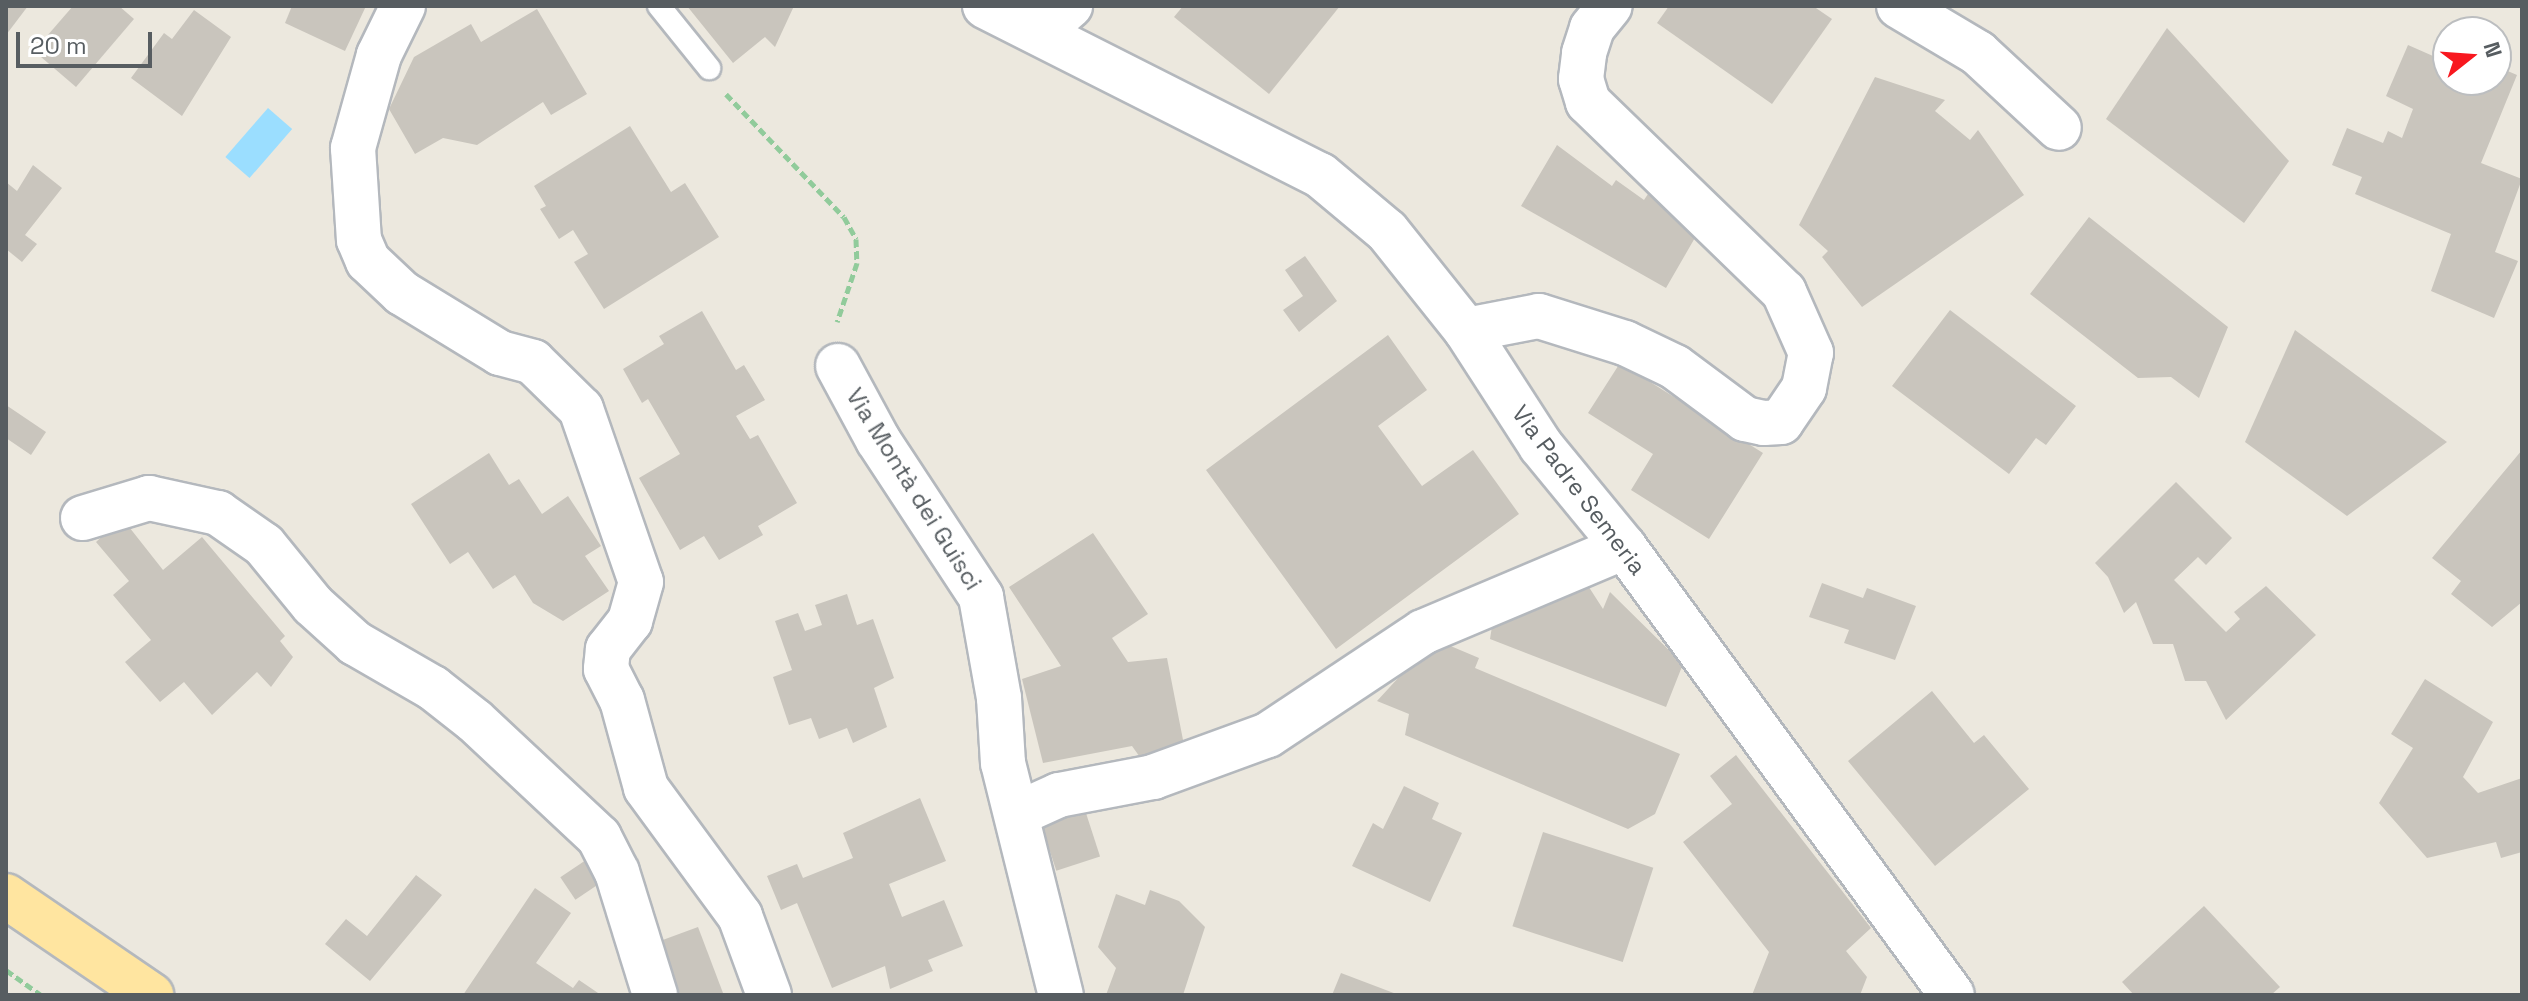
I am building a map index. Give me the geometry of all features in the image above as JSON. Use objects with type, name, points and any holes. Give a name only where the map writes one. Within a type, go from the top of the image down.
[{"type":"main road","points":[[6,896],[151,995]]},
{"type":"street","points":[[403,6],[379,55],[353,148],[359,240],[368,261],[402,293],[500,353],[533,362],[581,409],[641,582],[630,621],[608,649],[606,669],[622,700],[646,788],[740,916],[769,995]]},
{"type":"street","name":"Via Padre Semeria","points":[[985,6],[1055,19],[1320,175],[1387,231],[1466,330],[1541,446],[1624,547],[1952,995]]},
{"type":"street","points":[[1466,330],[1539,316],[1638,349],[1675,367],[1745,419],[1764,423],[1781,422],[1801,397],[1811,353],[1784,292],[1588,102],[1581,79],[1584,53],[1592,28],[1610,6]]},
{"type":"street","points":[[1899,6],[1978,53],[2059,128]]},
{"type":"street","name":"Via Montà dei Guisci","points":[[838,366],[878,440],[981,597],[999,698],[1003,763],[1061,995]]},
{"type":"street","points":[[83,518],[149,498],[218,513],[264,545],[313,605],[355,643],[433,688],[475,721],[599,837],[617,872],[655,995]]},
{"type":"street","points":[[1017,814],[1059,795],[1153,777],[1268,735],[1423,632],[1624,547]]},
{"type":"lane","points":[[659,6],[709,68]]},
{"type":"path","name":"Via Montà dei Guisci","points":[[709,68],[770,143],[844,217],[856,239],[857,263],[832,336],[838,366]]},
{"type":"path","points":[[6,970],[41,995]]},
{"type":"water","points":[[268,108],[292,129],[250,178],[225,157]]},
{"type":"building","points":[[6,6],[28,6],[6,35]]},
{"type":"building","points":[[73,6],[119,6],[134,19],[76,87],[34,51]]},
{"type":"building","points":[[292,6],[366,6],[345,51],[285,23]]},
{"type":"building","points":[[687,6],[794,6],[775,47],[765,37],[733,63]]},
{"type":"building","points":[[1183,6],[1340,6],[1269,94],[1174,17]]},
{"type":"building","points":[[1669,6],[1813,6],[1832,19],[1772,104],[1657,23]]},
{"type":"building","points":[[537,9],[587,94],[551,115],[543,102],[477,145],[443,138],[415,154],[389,109],[414,57],[471,24],[481,42]]},
{"type":"building","points":[[194,10],[231,37],[182,116],[131,78],[164,33],[172,39]]},
{"type":"building","points":[[2167,28],[2289,161],[2244,223],[2106,119]]},
{"type":"building","points":[[2408,45],[2432,56],[2432,96],[2508,96],[2481,163],[2522,179],[2495,252],[2518,261],[2494,318],[2431,291],[2451,234],[2355,194],[2362,177],[2332,165],[2347,128],[2383,143],[2388,131],[2402,138],[2413,109],[2386,96]]},
{"type":"building","points":[[1875,77],[1945,100],[1935,111],[1970,140],[1978,130],[2024,195],[1862,307],[1822,257],[1828,251],[1799,225]]},
{"type":"building","points":[[630,126],[671,192],[685,183],[719,237],[604,309],[574,262],[588,254],[573,230],[559,239],[540,209],[546,206],[534,186]]},
{"type":"building","points":[[1557,145],[1612,186],[1616,180],[1644,200],[1648,194],[1696,236],[1666,288],[1521,206]]},
{"type":"building","points":[[33,165],[62,188],[25,235],[37,244],[22,262],[6,249],[6,182],[17,191]]},
{"type":"building","points":[[2089,217],[2228,327],[2199,398],[2171,377],[2138,378],[2030,294]]},
{"type":"building","points":[[1305,256],[1337,301],[1299,332],[1283,310],[1303,296],[1285,270]]},
{"type":"building","points":[[1950,310],[2076,406],[2046,445],[2036,438],[2009,474],[1892,386]]},
{"type":"building","points":[[702,311],[736,370],[744,365],[765,400],[736,416],[750,439],[758,435],[797,503],[758,526],[763,535],[719,560],[704,536],[680,550],[639,478],[680,454],[648,399],[642,403],[623,369],[664,344],[659,336]]},
{"type":"building","points":[[2295,330],[2447,442],[2347,516],[2245,442]]},
{"type":"building","points":[[1388,335],[1427,390],[1378,426],[1422,486],[1473,450],[1519,514],[1336,649],[1206,470]]},
{"type":"building","points":[[1620,363],[1763,453],[1709,539],[1631,490],[1653,454],[1588,413]]},
{"type":"building","points":[[6,405],[46,432],[31,455],[6,438]]},
{"type":"building","points":[[2522,450],[2522,602],[2492,627],[2451,594],[2461,581],[2432,558]]},
{"type":"building","points":[[489,453],[509,485],[519,479],[542,514],[568,496],[601,546],[585,556],[609,591],[563,621],[533,603],[515,575],[493,589],[468,552],[450,564],[411,504]]},
{"type":"building","points":[[2176,482],[2232,538],[2206,565],[2198,557],[2174,580],[2226,632],[2240,619],[2234,612],[2266,586],[2316,635],[2226,720],[2206,681],[2185,681],[2173,644],[2153,644],[2136,602],[2124,613],[2108,577],[2095,563]]},
{"type":"building","points":[[122,518],[163,570],[202,537],[285,636],[280,641],[293,657],[271,687],[257,672],[212,715],[184,682],[160,702],[125,662],[151,640],[113,595],[129,581],[96,542]]},
{"type":"building","points":[[1093,533],[1148,614],[1112,638],[1128,662],[1167,658],[1184,745],[1142,760],[1132,746],[1043,763],[1022,679],[1061,666],[1009,587]]},
{"type":"building","points":[[1585,581],[1603,609],[1610,592],[1683,664],[1666,707],[1490,639],[1493,620]]},
{"type":"building","points":[[1822,583],[1863,598],[1867,588],[1916,606],[1895,660],[1844,643],[1849,630],[1809,617]]},
{"type":"building","points":[[847,594],[857,625],[873,619],[894,678],[874,688],[887,727],[853,743],[847,728],[819,739],[811,718],[789,725],[773,677],[792,670],[775,621],[798,613],[805,631],[822,625],[815,605]]},
{"type":"building","points":[[1434,639],[1479,658],[1475,668],[1680,754],[1655,814],[1628,829],[1405,735],[1409,714],[1377,701]]},
{"type":"building","points":[[2425,679],[2493,722],[2463,777],[2478,793],[2522,778],[2522,852],[2501,858],[2496,842],[2427,858],[2379,803],[2413,748],[2391,734]]},
{"type":"building","points":[[1932,691],[1974,743],[1984,735],[2029,789],[1935,866],[1848,761]]},
{"type":"building","points":[[1736,755],[1871,928],[1846,951],[1867,977],[1860,995],[1752,995],[1769,952],[1683,842],[1732,804],[1710,776]]},
{"type":"building","points":[[1404,786],[1439,803],[1432,819],[1462,833],[1430,902],[1352,866],[1373,823],[1383,829]]},
{"type":"building","points":[[920,798],[946,861],[889,884],[902,917],[944,900],[963,946],[928,960],[933,971],[890,989],[885,966],[832,988],[797,903],[781,910],[767,876],[797,864],[803,878],[853,858],[843,833]]},
{"type":"building","points":[[1084,807],[1100,856],[1056,871],[1040,821]]},
{"type":"building","points":[[1543,832],[1653,868],[1623,962],[1512,926]]},
{"type":"building","points":[[586,860],[601,882],[575,900],[560,877]]},
{"type":"building","points":[[416,875],[442,895],[370,981],[325,944],[346,919],[367,936]]},
{"type":"building","points":[[535,888],[571,913],[536,963],[573,988],[579,980],[601,995],[463,995]]},
{"type":"building","points":[[1150,890],[1179,901],[1205,927],[1183,995],[1106,995],[1116,968],[1098,947],[1116,894],[1145,905]]},
{"type":"building","points":[[2204,906],[2280,987],[2271,995],[2134,995],[2122,982]]},
{"type":"building","points":[[698,927],[723,993],[717,995],[680,995],[660,941]]},
{"type":"building","points":[[1341,973],[1399,995],[1332,995]]}]
